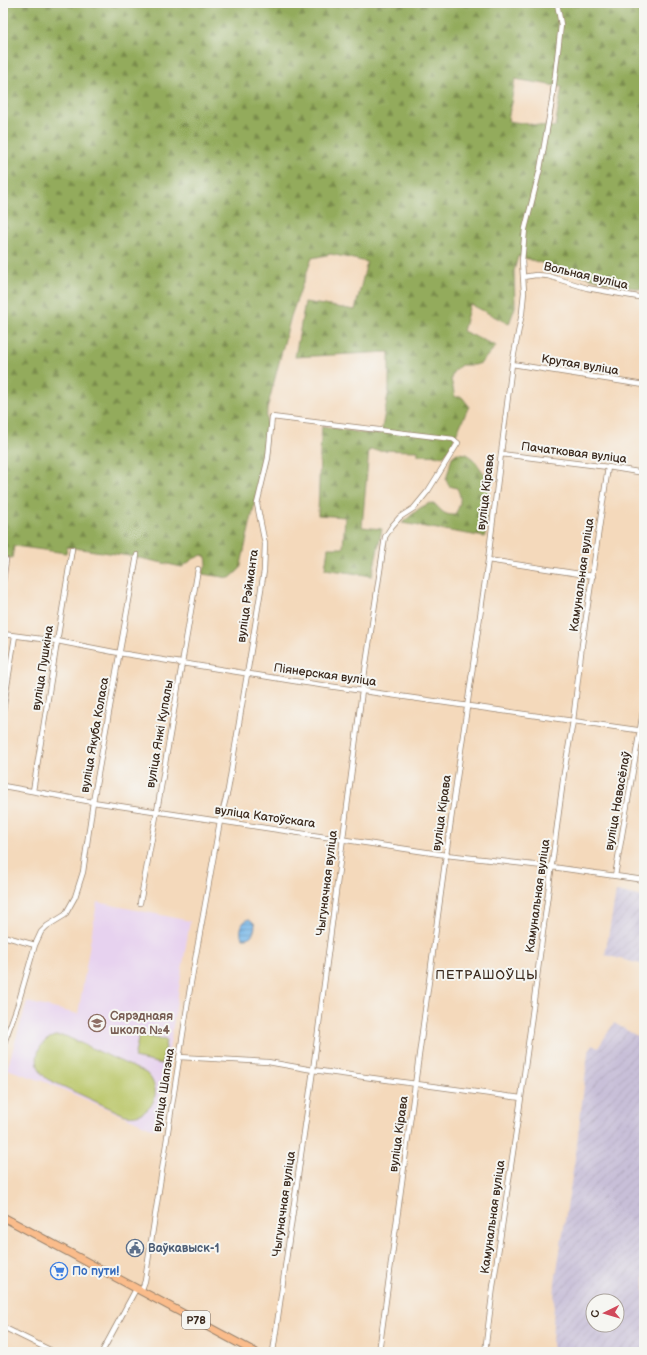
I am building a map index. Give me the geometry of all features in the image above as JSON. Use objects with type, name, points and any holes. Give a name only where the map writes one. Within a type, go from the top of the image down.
[{"type":"main road","name":"Р78","points":[[3,1217],[256,1352]]},
{"type":"street","name":"вуліца Кірава","points":[[379,1352],[446,855],[488,560],[512,364],[522,313],[524,292],[522,261],[525,229],[540,169],[552,101],[561,25],[558,3]]},
{"type":"street","name":"Вольная вуліца","points":[[523,278],[536,274],[548,276],[587,288],[644,298]]},
{"type":"street","name":"Крутая вуліца","points":[[512,364],[644,386]]},
{"type":"street","name":"вуліца Рэйманта","points":[[220,821],[228,790],[246,673],[264,571],[265,544],[257,504],[268,458],[272,417],[453,439],[458,443]]},
{"type":"street","name":"Чыгуначная вуліца","points":[[272,1352],[313,1070],[362,691],[385,537],[400,517],[414,508],[428,491],[458,443]]},
{"type":"street","name":"Пачатковая вуліца","points":[[501,454],[608,467],[644,473]]},
{"type":"street","name":"Камунальная вуліца","points":[[485,1352],[493,1286],[521,1098],[564,773],[573,721],[582,645],[608,467]]},
{"type":"street","name":"вуліца Пушкіна","points":[[33,791],[72,550]]},
{"type":"street","name":"вуліца Якуба Коласа","points":[[35,945],[41,932],[46,926],[65,916],[75,897],[83,872],[93,802],[137,555]]},
{"type":"street","points":[[3,582],[6,560]]},
{"type":"street","points":[[488,560],[593,576]]},
{"type":"street","name":"вуліца Янкі Купалы","points":[[140,903],[183,663],[198,569]]},
{"type":"street","name":"Піянерская вуліца","points":[[3,634],[57,641],[119,653],[362,691],[642,731]]},
{"type":"street","points":[[3,711],[15,636]]},
{"type":"street","name":"вуліца Навасёлаў","points":[[615,876],[642,731],[644,706]]},
{"type":"street","name":"вуліца Катоўскага","points":[[3,786],[93,802],[446,855],[552,867],[644,880]]},
{"type":"street","name":"вуліца Шапэна","points":[[102,1352],[138,1290],[145,1282],[179,1057],[220,821]]},
{"type":"street","points":[[3,936],[35,945],[18,1004],[3,1046]]},
{"type":"street","points":[[179,1057],[268,1062],[313,1070],[521,1098]]},
{"type":"street","points":[[3,1327],[54,1352]]},
{"type":"shaded area","points":[[616,892],[644,897],[644,965],[605,955]]},
{"type":"shaded area","name":"Сярэднаяя школа №4","points":[[97,902],[190,921],[156,1130],[48,1083],[7,1069],[27,1002],[78,1014]]},
{"type":"shaded area","points":[[614,1023],[644,1040],[644,1352],[554,1352],[552,1345],[555,1282],[576,1152],[588,1053],[592,1045],[598,1048]]},
{"type":"green space","points":[[3,3],[644,4],[644,290],[605,282],[518,256],[514,271],[515,307],[509,324],[470,304],[463,331],[496,346],[481,363],[475,365],[461,365],[453,372],[451,379],[455,397],[462,397],[469,406],[451,446],[444,456],[418,455],[418,451],[369,450],[362,527],[382,529],[372,576],[325,569],[328,548],[343,548],[345,517],[318,515],[320,452],[322,426],[362,433],[381,434],[389,389],[389,352],[295,357],[305,302],[355,310],[367,262],[331,254],[312,258],[291,316],[267,409],[265,457],[240,569],[230,578],[202,574],[207,563],[206,557],[202,555],[193,559],[182,567],[130,556],[67,547],[66,553],[14,546],[12,558],[3,557]],"holes":[[[515,79],[562,87],[555,127],[508,121]]]},
{"type":"green space","points":[[457,453],[467,454],[475,461],[488,479],[489,492],[485,537],[402,523],[420,508],[430,503],[436,505],[446,514],[454,515],[459,505],[460,495],[457,488],[449,486],[446,480],[452,457]]},
{"type":"green space","points":[[139,1035],[166,1040],[162,1064],[134,1058]]},
{"type":"green space","points":[[55,1036],[65,1036],[146,1073],[152,1080],[155,1088],[153,1103],[142,1113],[125,1115],[47,1079],[42,1074],[37,1061],[39,1049],[43,1043]]},
{"type":"water","points":[[249,919],[255,924],[254,932],[251,936],[242,938],[242,924]]},
{"type":"place","name":"Сярэднаяя школа №4","points":[[97,1023]]},
{"type":"place","name":"Ваўкавыск-1","points":[[135,1248]]},
{"type":"place","name":"По пути!","points":[[59,1271]]},
{"type":"district","name":"ПЕТРАШОЎЦЫ","points":[[487,975]]}]
